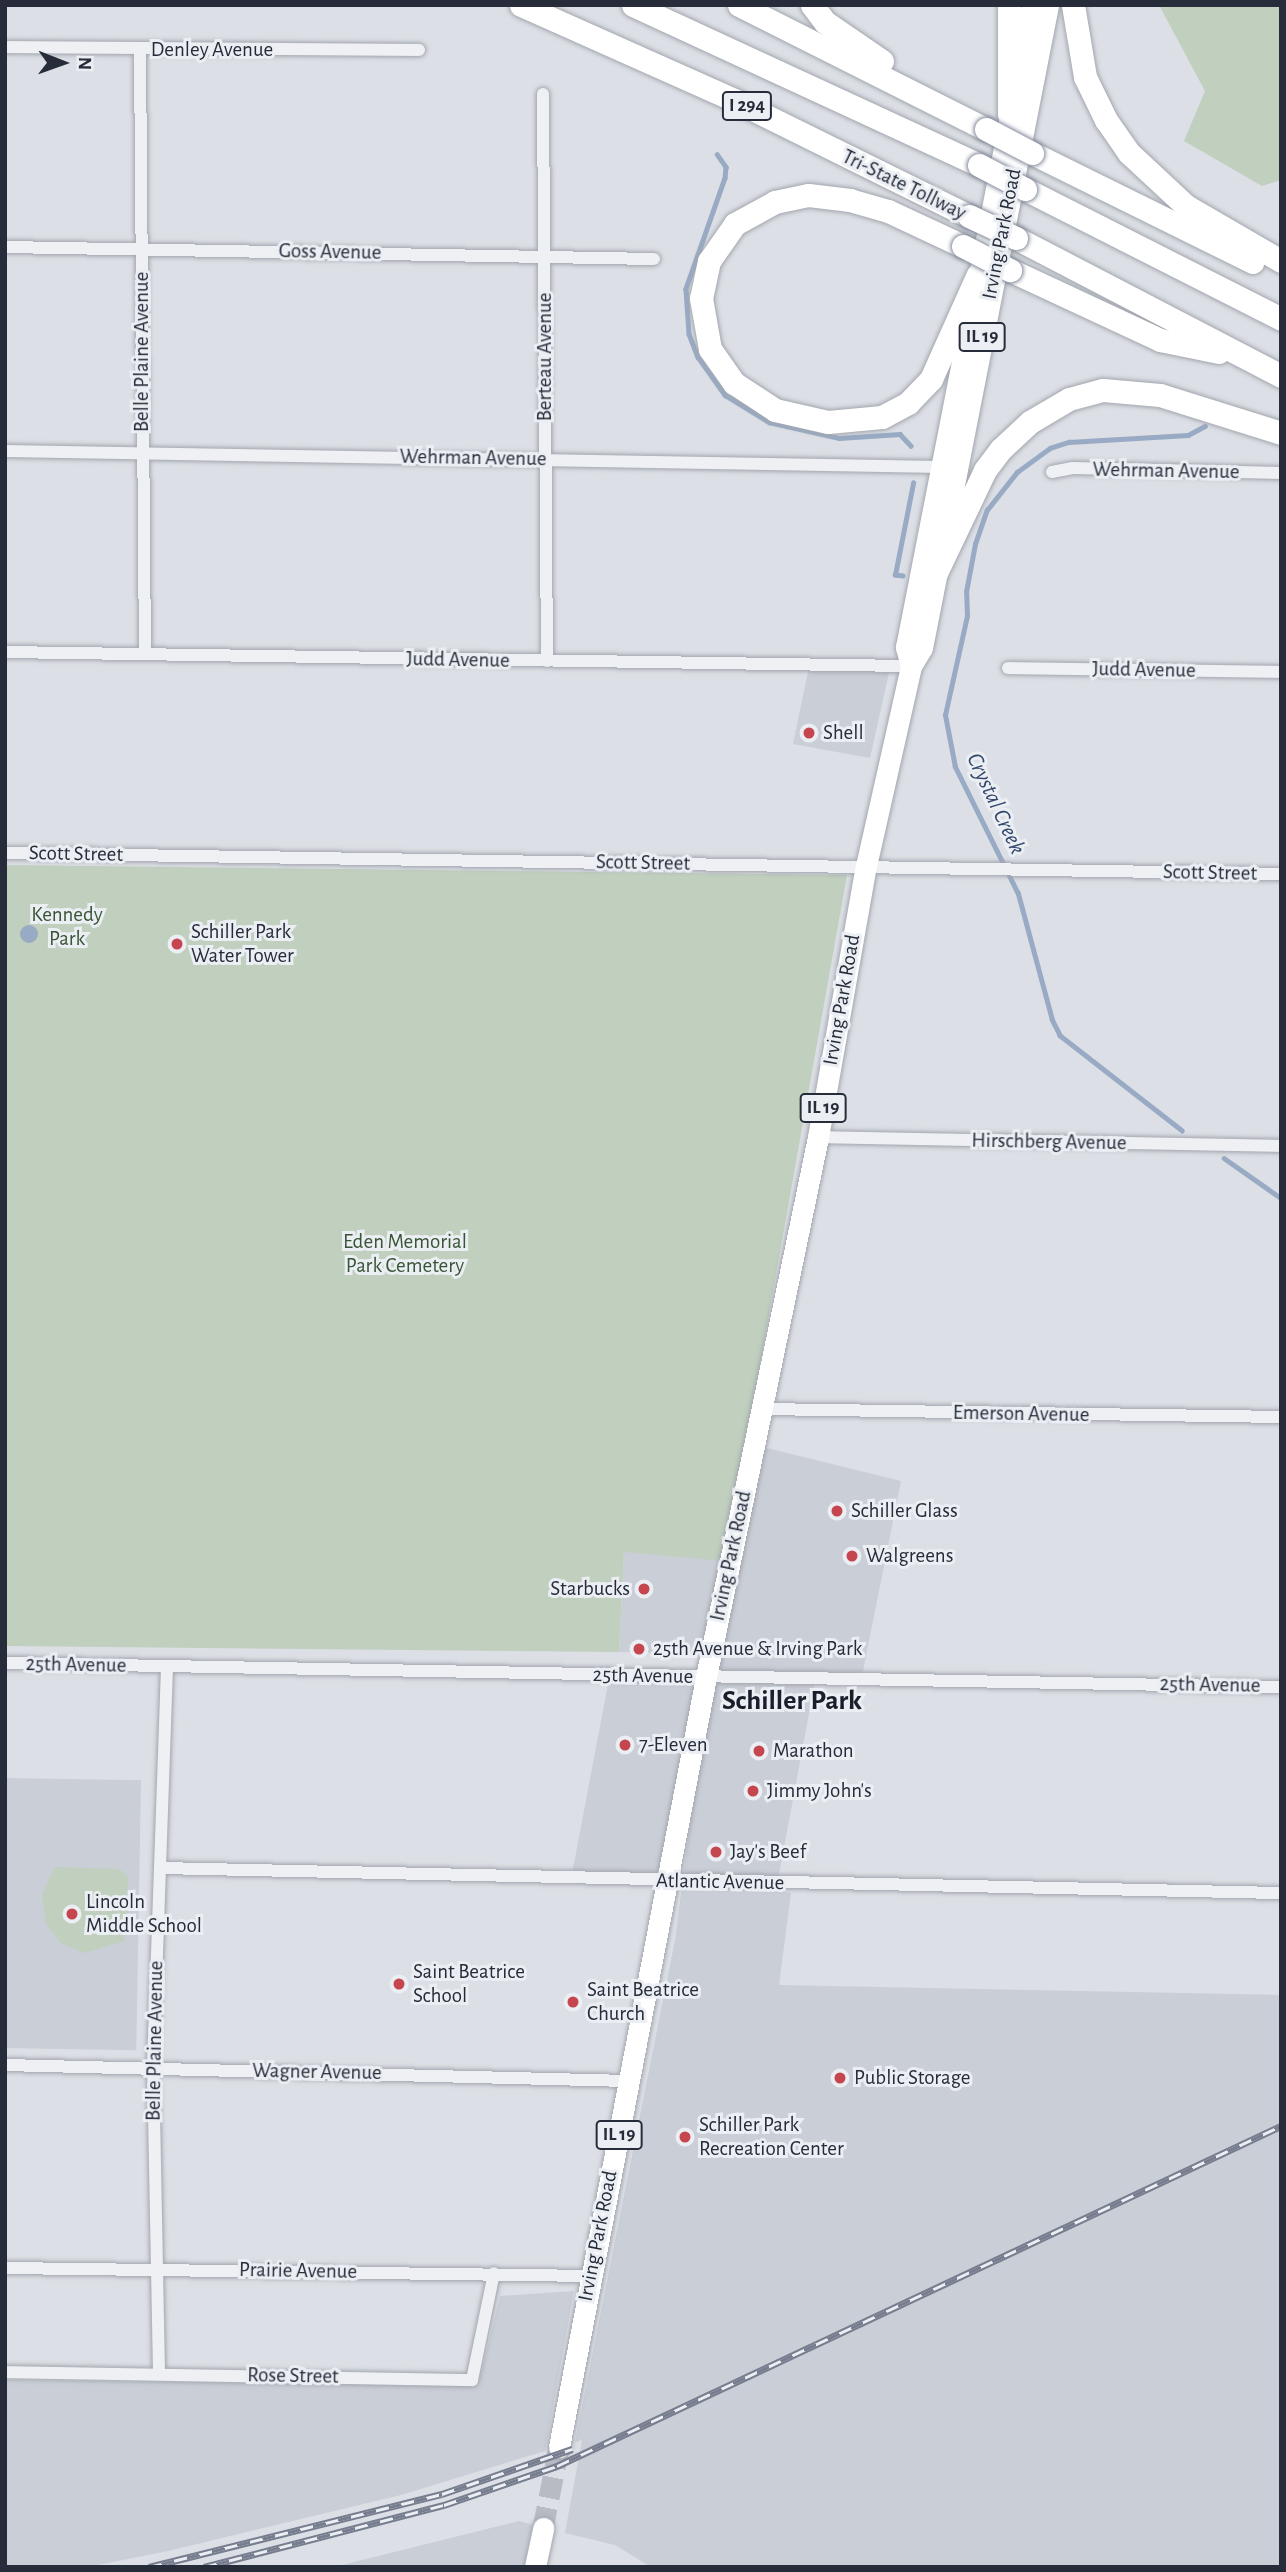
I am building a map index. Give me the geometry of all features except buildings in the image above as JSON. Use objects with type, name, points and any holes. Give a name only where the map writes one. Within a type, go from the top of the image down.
[{"type":"highway","name":"I 294","points":[[633,5],[979,166],[1281,319]]},
{"type":"highway","points":[[739,5],[994,122]]},
{"type":"highway","points":[[812,5],[825,22],[861,49],[994,122],[1033,149],[1281,276]]},
{"type":"highway","points":[[994,122],[1009,5]]},
{"type":"highway","points":[[1073,5],[1085,77],[1106,120],[1129,153],[1186,206],[1281,261]]},
{"type":"highway","name":"Tri-State Tollway","points":[[522,6],[734,100],[1016,239],[1281,376]]},
{"type":"highway","points":[[977,276],[931,379],[908,403],[882,417],[828,422],[775,410],[734,383],[710,349],[701,298],[709,261],[735,224],[775,202],[808,195],[850,200],[888,211],[1160,340],[1246,358]]},
{"type":"highway","points":[[935,575],[985,470],[1001,449],[1030,422],[1069,399],[1103,390],[1160,395],[1281,433]]},
{"type":"main road","name":"Irving Park Road","points":[[911,666],[906,647],[977,276],[994,122],[1032,5]]},
{"type":"main road","name":"Irving Park Road","points":[[559,2447],[590,2276],[670,1881],[706,1677],[818,1137],[866,866],[911,666],[922,648],[1048,5]]},
{"type":"main road","points":[[535,2567],[543,2528]]},
{"type":"street","name":"Denley Avenue","points":[[5,47],[419,50]]},
{"type":"street","name":"Belle Plaine Avenue","points":[[140,50],[145,654]]},
{"type":"street","name":"Berteau Avenue","points":[[543,94],[547,662]]},
{"type":"street","name":"Goss Avenue","points":[[5,247],[654,259]]},
{"type":"street","name":"Wehrman Avenue","points":[[5,451],[941,467]]},
{"type":"street","name":"Wehrman Avenue","points":[[1052,472],[1073,468],[1281,474]]},
{"type":"street","name":"Judd Avenue","points":[[5,652],[911,666]]},
{"type":"street","name":"Judd Avenue","points":[[1008,668],[1281,672]]},
{"type":"street","name":"Scott Street","points":[[5,853],[1281,874]]},
{"type":"street","name":"Hirschberg Avenue","points":[[818,1137],[1281,1146]]},
{"type":"street","name":"Emerson Avenue","points":[[762,1409],[1281,1418]]},
{"type":"street","name":"25th Avenue","points":[[5,1663],[1281,1687]]},
{"type":"street","name":"Belle Plaine Avenue","points":[[159,2373],[153,2068],[167,1667]]},
{"type":"street","name":"Atlantic Avenue","points":[[160,1868],[1281,1893]]},
{"type":"street","name":"Wagner Avenue","points":[[5,2065],[629,2081]]},
{"type":"street","name":"Prairie Avenue","points":[[5,2268],[590,2276]]},
{"type":"street","name":"Rose Street","points":[[5,2372],[472,2380],[494,2273]]},
{"type":"shaded area","points":[[809,667],[890,668],[870,758],[793,744]]},
{"type":"shaded area","points":[[747,1443],[901,1481],[861,1681],[815,1682],[776,1890],[791,1893],[779,1985],[1281,1995],[1281,2567],[651,2567],[615,2545],[565,2533],[582,2440],[575,2442],[675,1940],[723,1570],[702,1654],[619,1652],[624,1552]]},
{"type":"shaded area","points":[[609,1679],[699,1681],[665,1875],[572,1874]]},
{"type":"shaded area","name":"Lincoln Middle School","points":[[5,1778],[141,1780],[136,2050],[5,2048]]},
{"type":"shaded area","points":[[574,2291],[545,2451],[401,2495],[168,2551],[88,2567],[5,2567],[5,2380],[478,2385],[500,2296]]},
{"type":"shaded area","points":[[519,2521],[533,2525],[524,2567],[334,2567]]},
{"type":"green space","points":[[1159,5],[1281,5],[1281,180],[1262,186],[1184,141],[1205,91]]},
{"type":"green space","name":"Eden Memorial Park Cemetery","points":[[5,865],[847,875],[725,1561],[624,1552],[619,1652],[5,1646]]},
{"type":"green space","points":[[55,1867],[119,1869],[128,1877],[124,1941],[85,1953],[62,1944],[46,1924],[42,1895]]},
{"type":"water","points":[[29,925],[35,928],[38,934],[35,940],[29,943],[23,940],[20,934],[23,928]]},
{"type":"waterway","points":[[717,154],[726,167],[725,178],[686,289],[689,334],[698,357],[725,395],[769,422],[839,438],[900,434],[911,446]]},
{"type":"waterway","name":"Crystal Creek","points":[[1182,1131],[1060,1036],[1052,1020],[1018,894],[955,767],[945,715],[967,616],[966,592],[975,544],[987,510],[1017,472],[1050,448],[1069,442],[1188,435],[1205,426]]},
{"type":"waterway","points":[[903,576],[895,575],[913,483]]},
{"type":"waterway","name":"Crystal Creek","points":[[1224,1158],[1281,1198]]},
{"type":"tunnel","points":[[543,2528],[559,2447]]},
{"type":"railway","points":[[204,2567],[444,2505],[557,2466],[1281,2126]]},
{"type":"railway","points":[[149,2567],[442,2494],[572,2449]]},
{"type":"place","name":"Shell","points":[[809,733]]},
{"type":"place","name":"Schiller Park Water Tower","points":[[177,944]]},
{"type":"place","name":"Schiller Glass","points":[[837,1511]]},
{"type":"place","name":"Walgreens","points":[[852,1556]]},
{"type":"place","name":"Starbucks","points":[[644,1589]]},
{"type":"place","name":"25th Avenue & Irving Park","points":[[639,1649]]},
{"type":"place","name":"7-Eleven","points":[[625,1745]]},
{"type":"place","name":"Marathon","points":[[759,1751]]},
{"type":"place","name":"Jimmy John's","points":[[753,1791]]},
{"type":"place","name":"Jay's Beef","points":[[716,1852]]},
{"type":"place","name":"Lincoln Middle School","points":[[72,1914]]},
{"type":"place","name":"Saint Beatrice School","points":[[399,1984]]},
{"type":"place","name":"Saint Beatrice Church","points":[[573,2002]]},
{"type":"place","name":"Public Storage","points":[[840,2078]]},
{"type":"place","name":"Schiller Park Recreation Center","points":[[685,2137]]},
{"type":"district","name":"Schiller Park","points":[[792,1701]]},
{"type":"park label","name":"Kennedy Park","points":[[67,927]]}]
